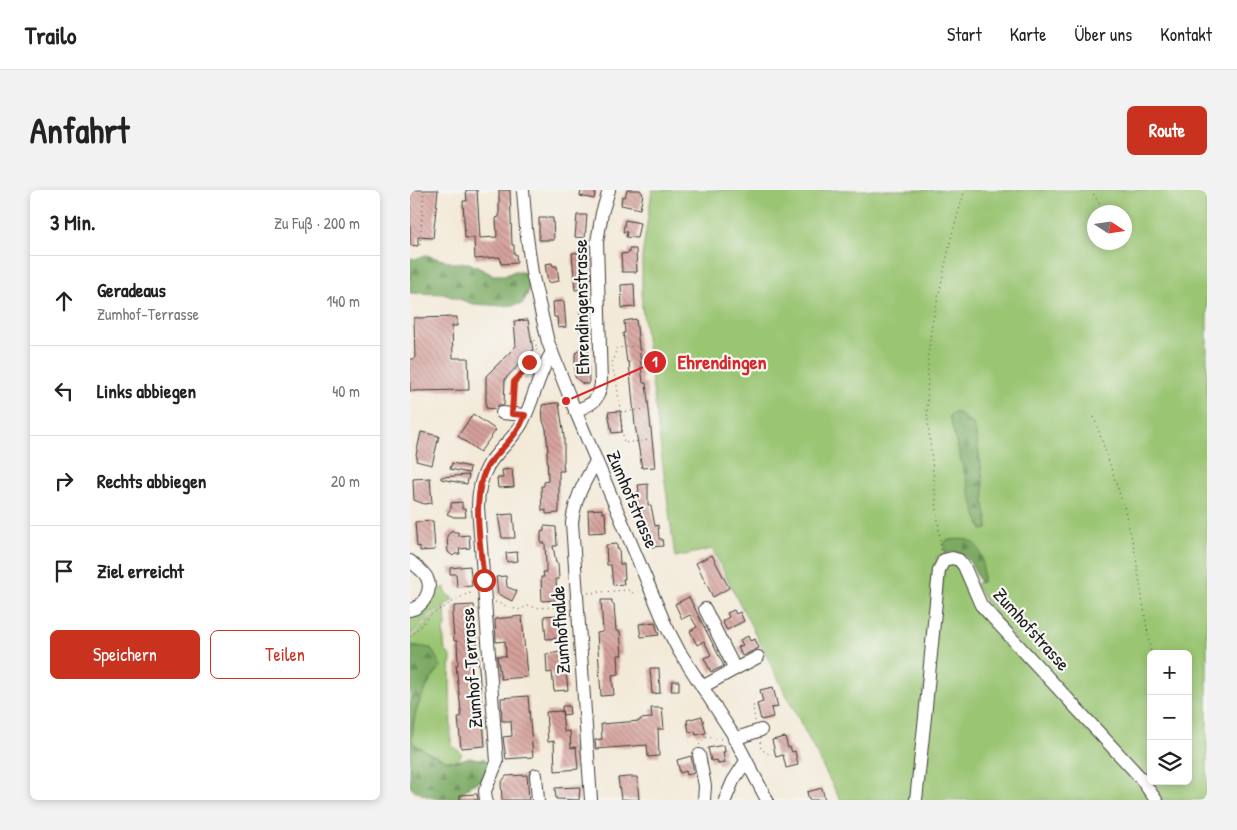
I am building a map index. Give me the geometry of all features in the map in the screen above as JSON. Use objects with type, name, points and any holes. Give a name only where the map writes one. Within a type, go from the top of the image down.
[{"type":"street","name":"Zumhofstrasse","points":[[523,190],[532,273],[542,319],[552,352],[575,411],[679,651],[746,761],[767,800]]},
{"type":"street","name":"Ehrendingenstrasse","points":[[575,411],[595,401],[599,395],[601,384],[597,242],[602,213],[609,190]]},
{"type":"street","name":"Zumhof-Terrasse","points":[[486,800],[485,792],[497,762],[478,494],[488,465],[511,439],[522,423],[540,373],[552,352]]},
{"type":"street","points":[[507,414],[525,415]]},
{"type":"street","name":"Zumhofhalde","points":[[591,800],[572,523],[579,491],[597,463]]},
{"type":"street","name":"Zumhofstrasse","points":[[944,560],[952,558],[959,560],[964,566],[982,605],[1149,788],[1156,800]]},
{"type":"street","points":[[916,800],[939,570],[944,560]]},
{"type":"street","points":[[410,561],[427,578],[429,588],[427,596],[422,603],[415,609],[410,610]]},
{"type":"street","points":[[705,609],[736,669]]},
{"type":"street","points":[[702,687],[758,657]]},
{"type":"street","points":[[730,737],[761,730]]},
{"type":"street","points":[[698,751],[705,786],[704,800]]},
{"type":"street","points":[[725,800],[733,781],[746,761]]},
{"type":"street","points":[[536,774],[538,800]]},
{"type":"path","points":[[420,245],[419,235],[424,190]]},
{"type":"path","points":[[944,560],[939,544],[927,412],[928,356],[932,324],[952,234],[965,190]]},
{"type":"path","points":[[1091,190],[1100,205]]},
{"type":"path","points":[[507,414],[513,394],[514,382],[527,368],[537,349],[534,337],[531,338]]},
{"type":"path","points":[[635,346],[616,348],[614,361],[610,362],[617,385],[624,443],[649,440]]},
{"type":"path","points":[[515,368],[525,378],[533,380]]},
{"type":"path","points":[[504,394],[513,394]]},
{"type":"path","points":[[621,412],[646,409]]},
{"type":"path","points":[[1094,417],[1124,507],[1135,552],[1151,650]]},
{"type":"path","points":[[588,599],[588,593],[628,590],[633,593],[641,592]]},
{"type":"path","points":[[410,637],[432,614],[468,593]]},
{"type":"path","points":[[495,602],[518,610],[528,606],[539,608],[572,606]]},
{"type":"path","points":[[698,751],[706,737],[721,739],[730,737]]},
{"type":"green space","points":[[652,190],[1207,190],[1207,800],[1158,800],[992,613],[975,584],[983,581],[970,541],[950,540],[946,554],[938,556],[937,560],[913,800],[840,800],[712,549],[675,557],[642,306],[642,257]]},
{"type":"green space","points":[[426,255],[453,263],[469,263],[493,275],[506,275],[515,271],[526,273],[529,282],[528,293],[522,304],[503,306],[474,304],[443,294],[410,293],[410,258],[415,259]]},
{"type":"green space","points":[[952,413],[958,413],[973,424],[984,487],[987,529],[982,530],[976,515],[949,416]]},
{"type":"green space","points":[[949,540],[965,540],[975,544],[982,559],[983,581],[980,583],[964,555],[953,552],[946,554],[944,542]]},
{"type":"green space","points":[[944,563],[957,563],[978,605],[1084,721],[1151,800],[918,800]]},
{"type":"green space","points":[[445,587],[446,594],[453,600],[430,614],[410,636],[410,618],[419,614],[425,608],[434,592]]},
{"type":"green space","points":[[445,607],[446,627],[443,631],[445,651],[451,656],[451,740],[452,745],[462,754],[457,761],[439,758],[413,743],[416,712],[424,692],[441,666],[410,645],[410,639],[433,615]]},
{"type":"green space","points":[[410,645],[431,648],[441,666],[419,702],[414,722],[413,743],[447,761],[467,758],[485,759],[492,768],[486,779],[471,785],[458,799],[432,798],[410,787]]},
{"type":"building","points":[[410,190],[438,190],[433,238],[418,237],[418,246],[410,245]]},
{"type":"building","points":[[466,190],[477,190],[480,238],[497,237],[496,218],[499,217],[499,190],[510,190],[512,245],[514,245],[517,263],[501,264],[500,257],[475,259],[474,238],[465,238],[463,201],[467,201]]},
{"type":"building","points":[[581,190],[596,190],[594,199],[580,196]]},
{"type":"building","points":[[627,190],[640,190],[643,194],[640,209],[621,205],[622,196],[625,197]]},
{"type":"building","points":[[577,215],[587,215],[585,238],[575,237]]},
{"type":"building","points":[[539,218],[553,218],[554,240],[539,240]]},
{"type":"building","points":[[625,220],[640,223],[637,238],[626,237],[627,232],[623,232]]},
{"type":"building","points":[[629,249],[636,249],[637,272],[622,272],[621,254],[629,253]]},
{"type":"building","points":[[584,252],[586,289],[575,290],[572,253]]},
{"type":"building","points":[[552,263],[553,266],[557,266],[559,281],[548,283],[545,264]]},
{"type":"building","points":[[634,284],[635,307],[622,308],[621,285]]},
{"type":"building","points":[[564,301],[566,327],[558,328],[557,317],[554,317],[553,302]]},
{"type":"building","points":[[580,310],[588,310],[589,331],[580,332]]},
{"type":"building","points":[[457,317],[457,326],[452,326],[453,358],[468,358],[469,390],[410,391],[410,359],[415,359],[414,318]]},
{"type":"building","points":[[636,319],[643,383],[646,383],[655,467],[642,468],[635,425],[629,362],[627,362],[623,333],[625,333],[624,321]]},
{"type":"building","points":[[528,320],[533,350],[505,379],[504,405],[499,405],[495,409],[486,408],[486,376],[516,346],[514,321]]},
{"type":"building","points":[[588,340],[589,384],[583,384],[575,377],[575,354]]},
{"type":"building","points":[[559,403],[564,437],[564,471],[559,471],[559,513],[546,514],[546,510],[542,511],[541,486],[544,486],[544,482],[548,481],[548,451],[542,405]]},
{"type":"building","points":[[620,411],[622,432],[612,433],[608,412]]},
{"type":"building","points":[[473,414],[496,430],[480,452],[458,436]]},
{"type":"building","points":[[421,432],[439,436],[432,465],[416,461]]},
{"type":"building","points":[[452,463],[470,467],[469,473],[450,469]]},
{"type":"building","points":[[512,469],[514,487],[498,488],[497,478],[503,478],[502,470]]},
{"type":"building","points":[[469,475],[467,484],[441,479],[441,477]]},
{"type":"building","points":[[430,478],[432,503],[424,504],[414,500],[413,479]]},
{"type":"building","points":[[648,484],[648,505],[651,505],[655,526],[658,525],[659,539],[662,539],[663,546],[652,547],[652,540],[649,540],[648,526],[644,527],[641,506],[638,506],[638,485]]},
{"type":"building","points":[[462,502],[462,509],[465,509],[466,517],[454,517],[447,514],[451,508],[451,503]]},
{"type":"building","points":[[602,509],[602,513],[605,512],[606,532],[589,533],[588,510]]},
{"type":"building","points":[[513,514],[515,538],[502,538],[498,515]]},
{"type":"building","points":[[433,521],[435,550],[420,551],[420,546],[417,547],[415,522]]},
{"type":"building","points":[[544,526],[556,527],[557,546],[553,546],[556,563],[558,563],[559,579],[556,579],[557,600],[542,601],[541,577],[544,577],[543,572],[546,572],[545,543],[541,543],[541,532],[544,531]]},
{"type":"building","points":[[452,530],[458,532],[458,536],[469,535],[470,548],[459,549],[460,554],[453,556],[448,552],[447,536]]},
{"type":"building","points":[[617,544],[620,564],[624,564],[625,579],[623,579],[624,584],[613,585],[611,565],[607,565],[606,545]]},
{"type":"building","points":[[517,552],[518,561],[507,562],[506,553]]},
{"type":"building","points":[[712,555],[729,588],[713,597],[696,563]]},
{"type":"building","points":[[470,566],[472,586],[457,587],[456,574],[450,574],[450,568]]},
{"type":"building","points":[[506,576],[507,587],[517,591],[512,601],[498,594],[496,577]]},
{"type":"building","points":[[689,597],[724,666],[711,672],[704,658],[711,655],[704,641],[697,645],[690,631],[697,627],[690,615],[682,619],[675,604]]},
{"type":"building","points":[[601,600],[612,600],[612,604],[614,604],[616,631],[620,631],[622,655],[618,655],[619,674],[612,675],[614,695],[601,696],[597,633],[603,632]]},
{"type":"building","points":[[474,605],[485,746],[461,748],[458,717],[461,717],[461,711],[456,665],[458,665],[457,641],[454,641],[452,613],[454,613],[454,606]]},
{"type":"building","points":[[734,610],[736,614],[740,612],[744,621],[727,630],[722,621],[729,617],[727,613]]},
{"type":"building","points":[[560,615],[562,638],[546,639],[544,616]]},
{"type":"building","points":[[522,616],[527,677],[501,679],[497,656],[506,656],[505,641],[496,642],[495,619]]},
{"type":"building","points":[[655,622],[659,635],[641,637],[639,624]]},
{"type":"building","points":[[748,636],[750,641],[755,639],[759,648],[742,656],[738,647],[743,645],[740,640]]},
{"type":"building","points":[[562,652],[563,671],[566,671],[568,690],[554,691],[552,672],[547,673],[546,654]]},
{"type":"building","points":[[650,668],[659,668],[660,693],[652,694]]},
{"type":"building","points":[[672,681],[679,681],[679,691],[671,691]]},
{"type":"building","points":[[773,687],[778,707],[771,708],[773,717],[761,720],[757,704],[763,702],[760,690]]},
{"type":"building","points":[[528,696],[533,757],[506,759],[503,737],[512,736],[511,721],[502,721],[501,698]]},
{"type":"building","points":[[562,706],[569,706],[570,714],[563,715]]},
{"type":"building","points":[[651,708],[662,708],[664,729],[658,729],[659,756],[648,757],[647,745],[596,749],[595,740],[602,739],[601,724],[640,721],[640,719],[652,718]]},
{"type":"building","points":[[562,711],[564,732],[570,731],[571,748],[576,747],[578,769],[555,771],[554,741],[548,742],[546,712]]},
{"type":"building","points":[[702,716],[706,733],[696,735],[695,731],[689,733],[687,720]]},
{"type":"building","points":[[785,737],[788,748],[790,747],[792,752],[795,751],[798,765],[786,768],[783,755],[776,757],[772,740]]},
{"type":"building","points":[[724,745],[725,763],[718,764],[717,760],[711,761],[708,748]]},
{"type":"building","points":[[691,756],[694,773],[687,775],[686,771],[680,773],[677,760]]},
{"type":"building","points":[[527,775],[529,800],[502,800],[501,783],[506,776]]},
{"type":"building","points":[[637,777],[639,800],[621,799],[618,778]]},
{"type":"building","points":[[580,787],[579,800],[556,799],[555,788]]},
{"type":"building","points":[[822,788],[825,800],[809,800],[807,792]]},
{"type":"building","points":[[477,794],[478,800],[460,800],[460,795]]},
{"type":"place","name":"Ehrendingen","points":[[566,401]]},
{"type":"route","points":[[484,580],[478,494],[488,465],[511,439],[522,423],[525,415],[512,414],[514,382],[527,368],[529,362]]}]
